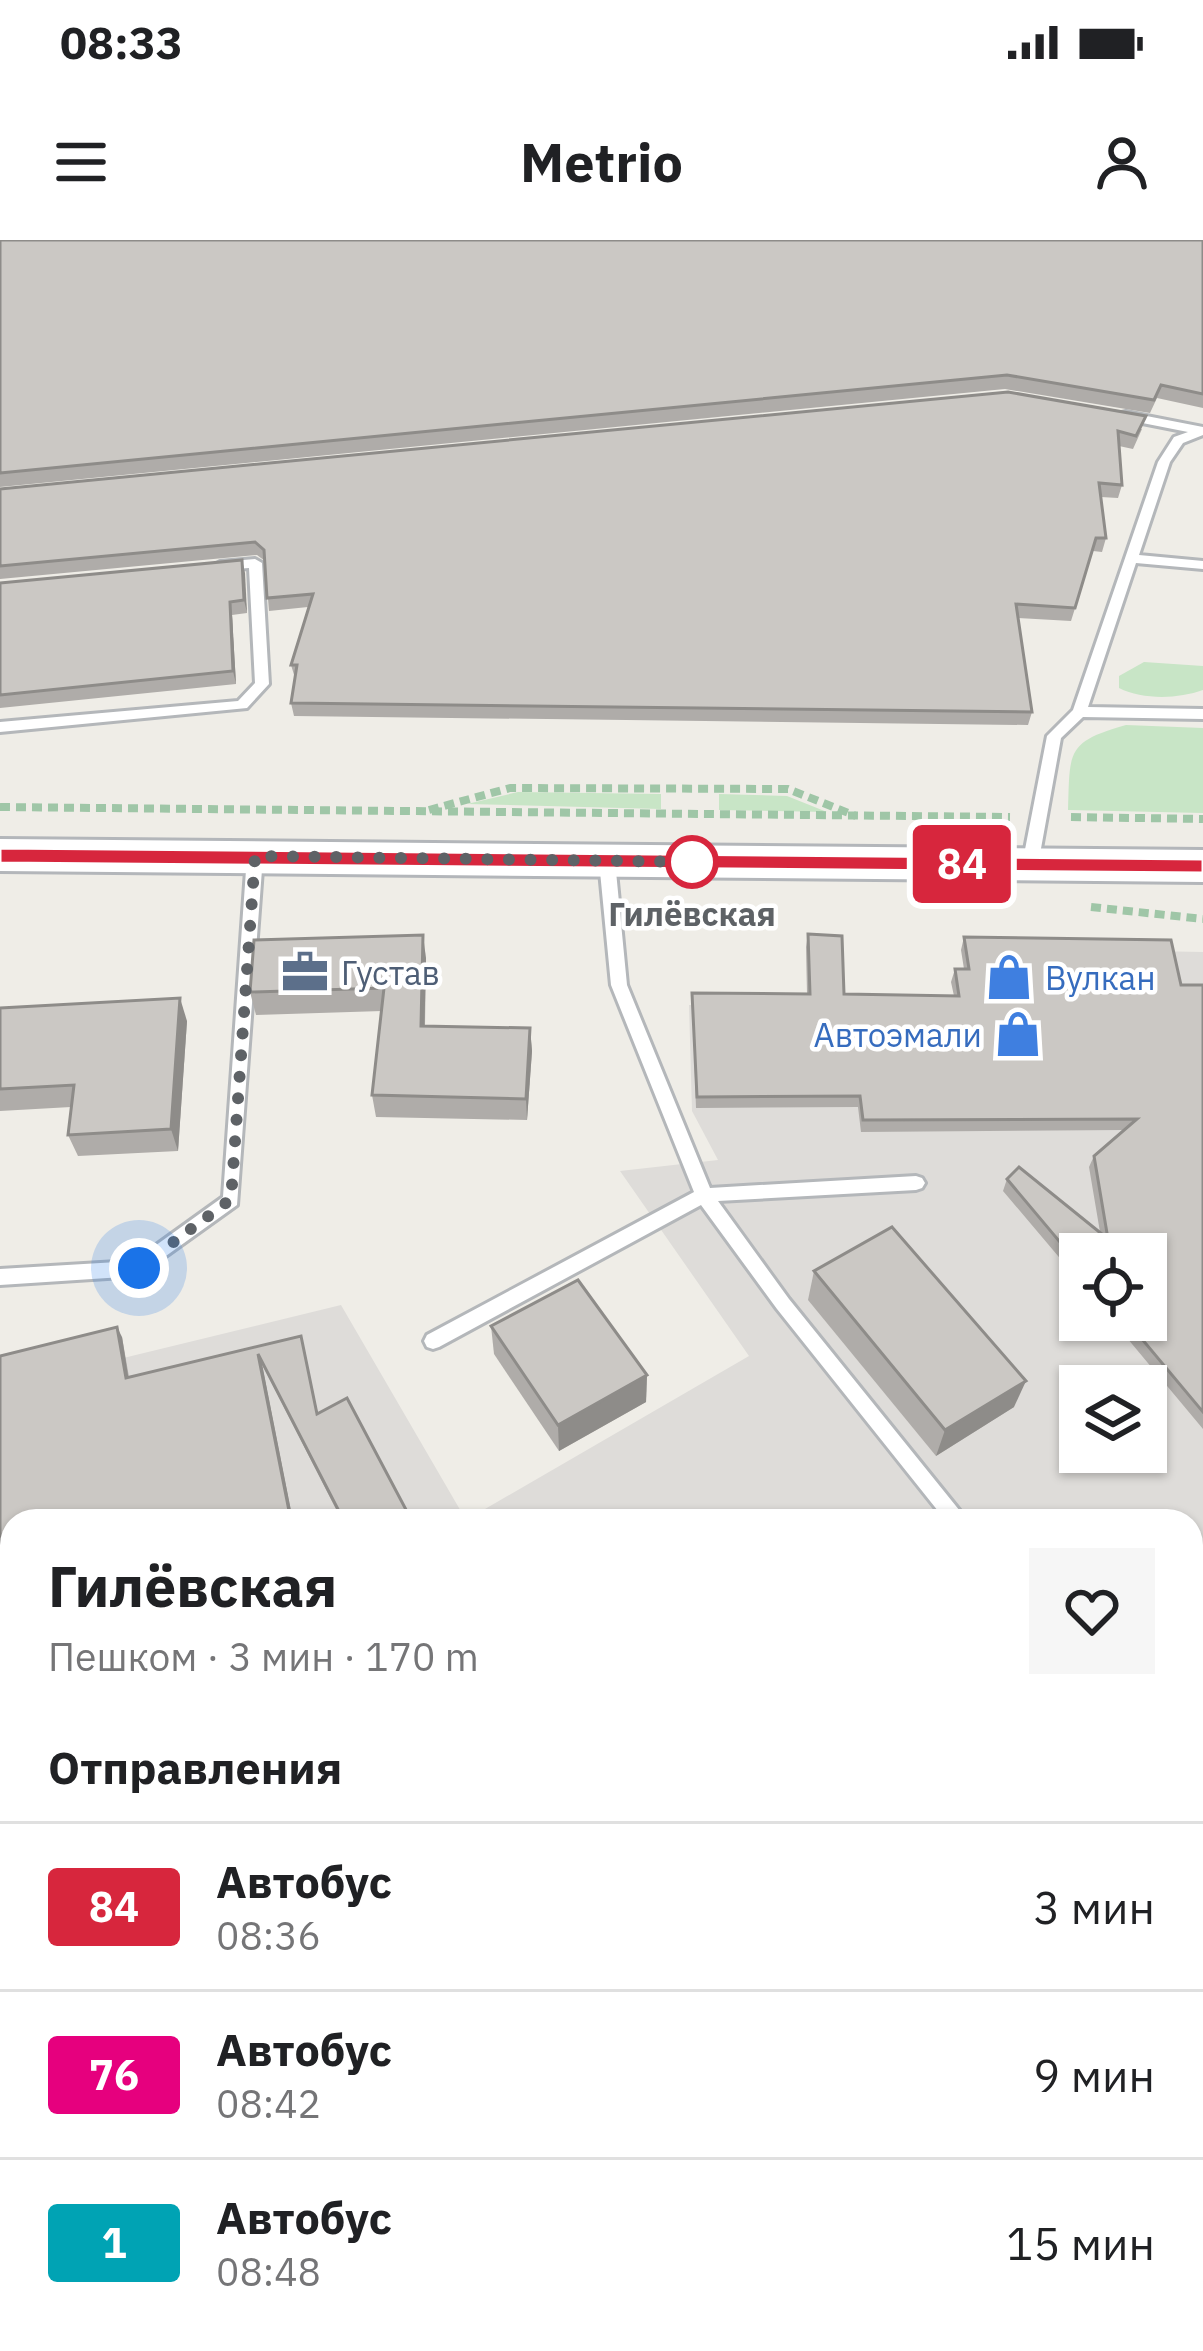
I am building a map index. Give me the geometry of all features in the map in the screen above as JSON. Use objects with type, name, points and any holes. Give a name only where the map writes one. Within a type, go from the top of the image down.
[{"type":"main road","points":[[0,856],[1203,866]]},
{"type":"lane","points":[[1100,414],[1202,432]]},
{"type":"lane","points":[[1030,865],[1054,736],[1079,712],[1164,462],[1178,440],[1202,432]]},
{"type":"lane","points":[[1129,558],[1203,565]]},
{"type":"lane","points":[[0,727],[242,705],[262,684],[255,563],[209,567]]},
{"type":"lane","points":[[1079,712],[1203,714]]},
{"type":"lane","points":[[0,1277],[139,1268],[231,1199],[255,856]]},
{"type":"lane","points":[[607,861],[619,986],[704,1195],[783,1304],[948,1509]]},
{"type":"lane","points":[[433,1341],[704,1195],[916,1183]]},
{"type":"path","points":[[418,813],[510,788],[788,789],[863,819]]},
{"type":"path","points":[[0,807],[1010,817]]},
{"type":"path","points":[[1071,818],[1203,819]]},
{"type":"path","points":[[1086,906],[1203,919]]},
{"type":"shaded area","points":[[1041,949],[1203,952],[1203,1509],[485,1509],[749,1356],[620,1171],[718,1160],[692,1111],[689,1005],[971,1008]]},
{"type":"shaded area","points":[[341,1305],[460,1509],[0,1509],[0,1388]]},
{"type":"green space","points":[[1144,662],[1203,666],[1203,690],[1161,697],[1119,688],[1119,676]]},
{"type":"green space","points":[[1126,725],[1203,728],[1203,813],[1068,810],[1075,752],[1092,737]]},
{"type":"green space","points":[[518,792],[661,794],[661,809],[467,804]]},
{"type":"green space","points":[[719,794],[787,796],[827,812],[719,810]]},
{"type":"building","points":[[0,240],[1203,240],[1203,394],[1161,385],[1154,400],[1007,375],[0,473]]},
{"type":"building","points":[[1008,392],[1146,416],[1136,436],[1118,431],[1122,485],[1099,483],[1106,538],[1096,538],[1075,608],[1016,604],[1032,712],[291,703],[297,665],[291,665],[313,594],[267,598],[264,550],[255,542],[0,566],[0,489]]},
{"type":"building","points":[[242,560],[244,600],[230,602],[233,671],[0,695],[0,583]]},
{"type":"building","points":[[808,934],[842,936],[844,994],[959,996],[955,969],[969,969],[964,937],[1171,940],[1181,985],[1203,985],[1203,1412],[1144,1341],[1167,1341],[1167,1233],[1107,1233],[1094,1156],[1137,1119],[863,1120],[860,1096],[697,1097],[692,993],[810,994]]},
{"type":"building","points":[[423,935],[421,1026],[530,1028],[526,1099],[372,1095],[384,988],[250,992],[254,940]]},
{"type":"building","points":[[180,998],[171,1129],[68,1135],[74,1085],[0,1089],[0,1008]]},
{"type":"building","points":[[1019,1167],[1101,1233],[1059,1233],[1059,1241],[1007,1179]]},
{"type":"building","points":[[892,1227],[1026,1381],[945,1430],[814,1271]]},
{"type":"building","points":[[578,1280],[647,1375],[558,1425],[491,1326]]},
{"type":"building","points":[[117,1327],[126,1378],[301,1336],[317,1414],[347,1398],[406,1509],[338,1509],[258,1354],[289,1509],[0,1509],[0,1356]]},
{"type":"bus line","name":"84","points":[[0,856],[1203,866]]},
{"type":"place","name":"Гилёвская","points":[[692,862]]},
{"type":"place","name":"Густав","points":[[305,972]]},
{"type":"place","name":"Вулкан","points":[[1009,977]]},
{"type":"place","name":"Автоэмали","points":[[1018,1034]]},
{"type":"route","points":[[139,1268],[231,1199],[255,856],[701,862],[692,862]]}]
